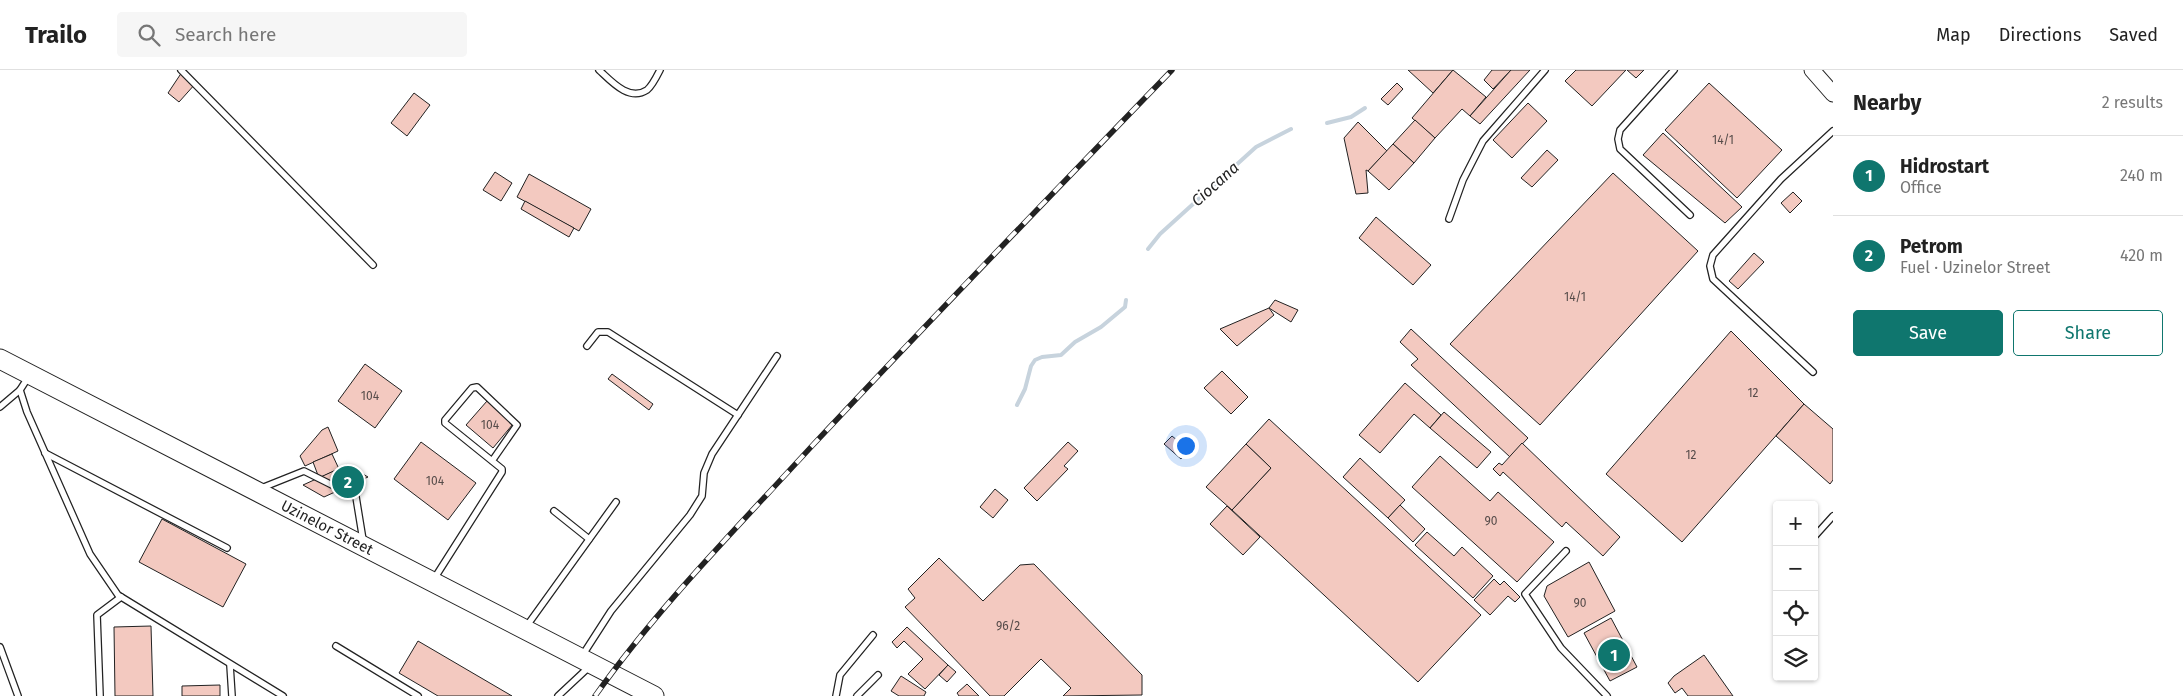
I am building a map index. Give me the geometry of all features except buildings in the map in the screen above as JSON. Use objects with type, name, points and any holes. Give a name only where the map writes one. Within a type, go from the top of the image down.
[{"type":"main road","name":"Uzinelor Street","points":[[0,359],[654,696]]},
{"type":"street","points":[[1812,70],[1833,94]]},
{"type":"lane","points":[[181,70],[374,265]]},
{"type":"lane","points":[[599,70],[621,89],[633,94],[647,90],[660,70]]},
{"type":"lane","points":[[1449,219],[1463,180],[1484,141],[1545,70]]},
{"type":"lane","points":[[1674,70],[1620,130],[1618,139],[1620,149],[1690,214]]},
{"type":"lane","points":[[1813,372],[1713,279],[1710,266],[1713,255],[1780,179],[1833,131]]},
{"type":"lane","points":[[587,346],[598,332],[608,332],[738,415]]},
{"type":"lane","points":[[558,696],[586,661],[611,611],[690,516],[702,496],[707,465],[777,356]]},
{"type":"lane","points":[[0,407],[20,390],[30,374]]},
{"type":"lane","points":[[432,581],[502,472],[502,469],[492,462],[445,423],[445,420],[474,387],[518,425],[492,462]]},
{"type":"lane","points":[[20,390],[27,412],[90,554],[118,595],[283,696]]},
{"type":"lane","points":[[45,454],[227,548]]},
{"type":"lane","points":[[254,490],[304,471],[356,497],[363,545]]},
{"type":"lane","points":[[524,629],[616,502]]},
{"type":"lane","points":[[554,511],[589,539]]},
{"type":"lane","points":[[1818,533],[1833,516]]},
{"type":"lane","points":[[1566,550],[1525,594],[1561,648],[1607,696]]},
{"type":"lane","points":[[100,696],[98,616],[121,597]]},
{"type":"lane","points":[[836,696],[840,675],[873,635]]},
{"type":"lane","points":[[336,646],[418,696]]},
{"type":"lane","points":[[0,647],[18,696]]},
{"type":"lane","points":[[230,665],[232,696]]},
{"type":"lane","points":[[856,696],[878,675]]},
{"type":"waterway","name":"Ciocana","points":[[1327,123],[1351,117],[1365,108]]},
{"type":"waterway","name":"Ciocana","points":[[1148,249],[1160,234],[1256,147],[1291,129]]},
{"type":"waterway","name":"Ciocana","points":[[1017,405],[1035,360],[1042,357],[1061,355],[1075,342],[1101,327],[1125,307],[1126,300]]},
{"type":"railway","points":[[595,696],[645,631],[727,538],[901,352],[1172,70]]},
{"type":"place","name":"Petrom","points":[[348,482]]},
{"type":"place","name":"Hidrostart","points":[[1614,655]]}]
